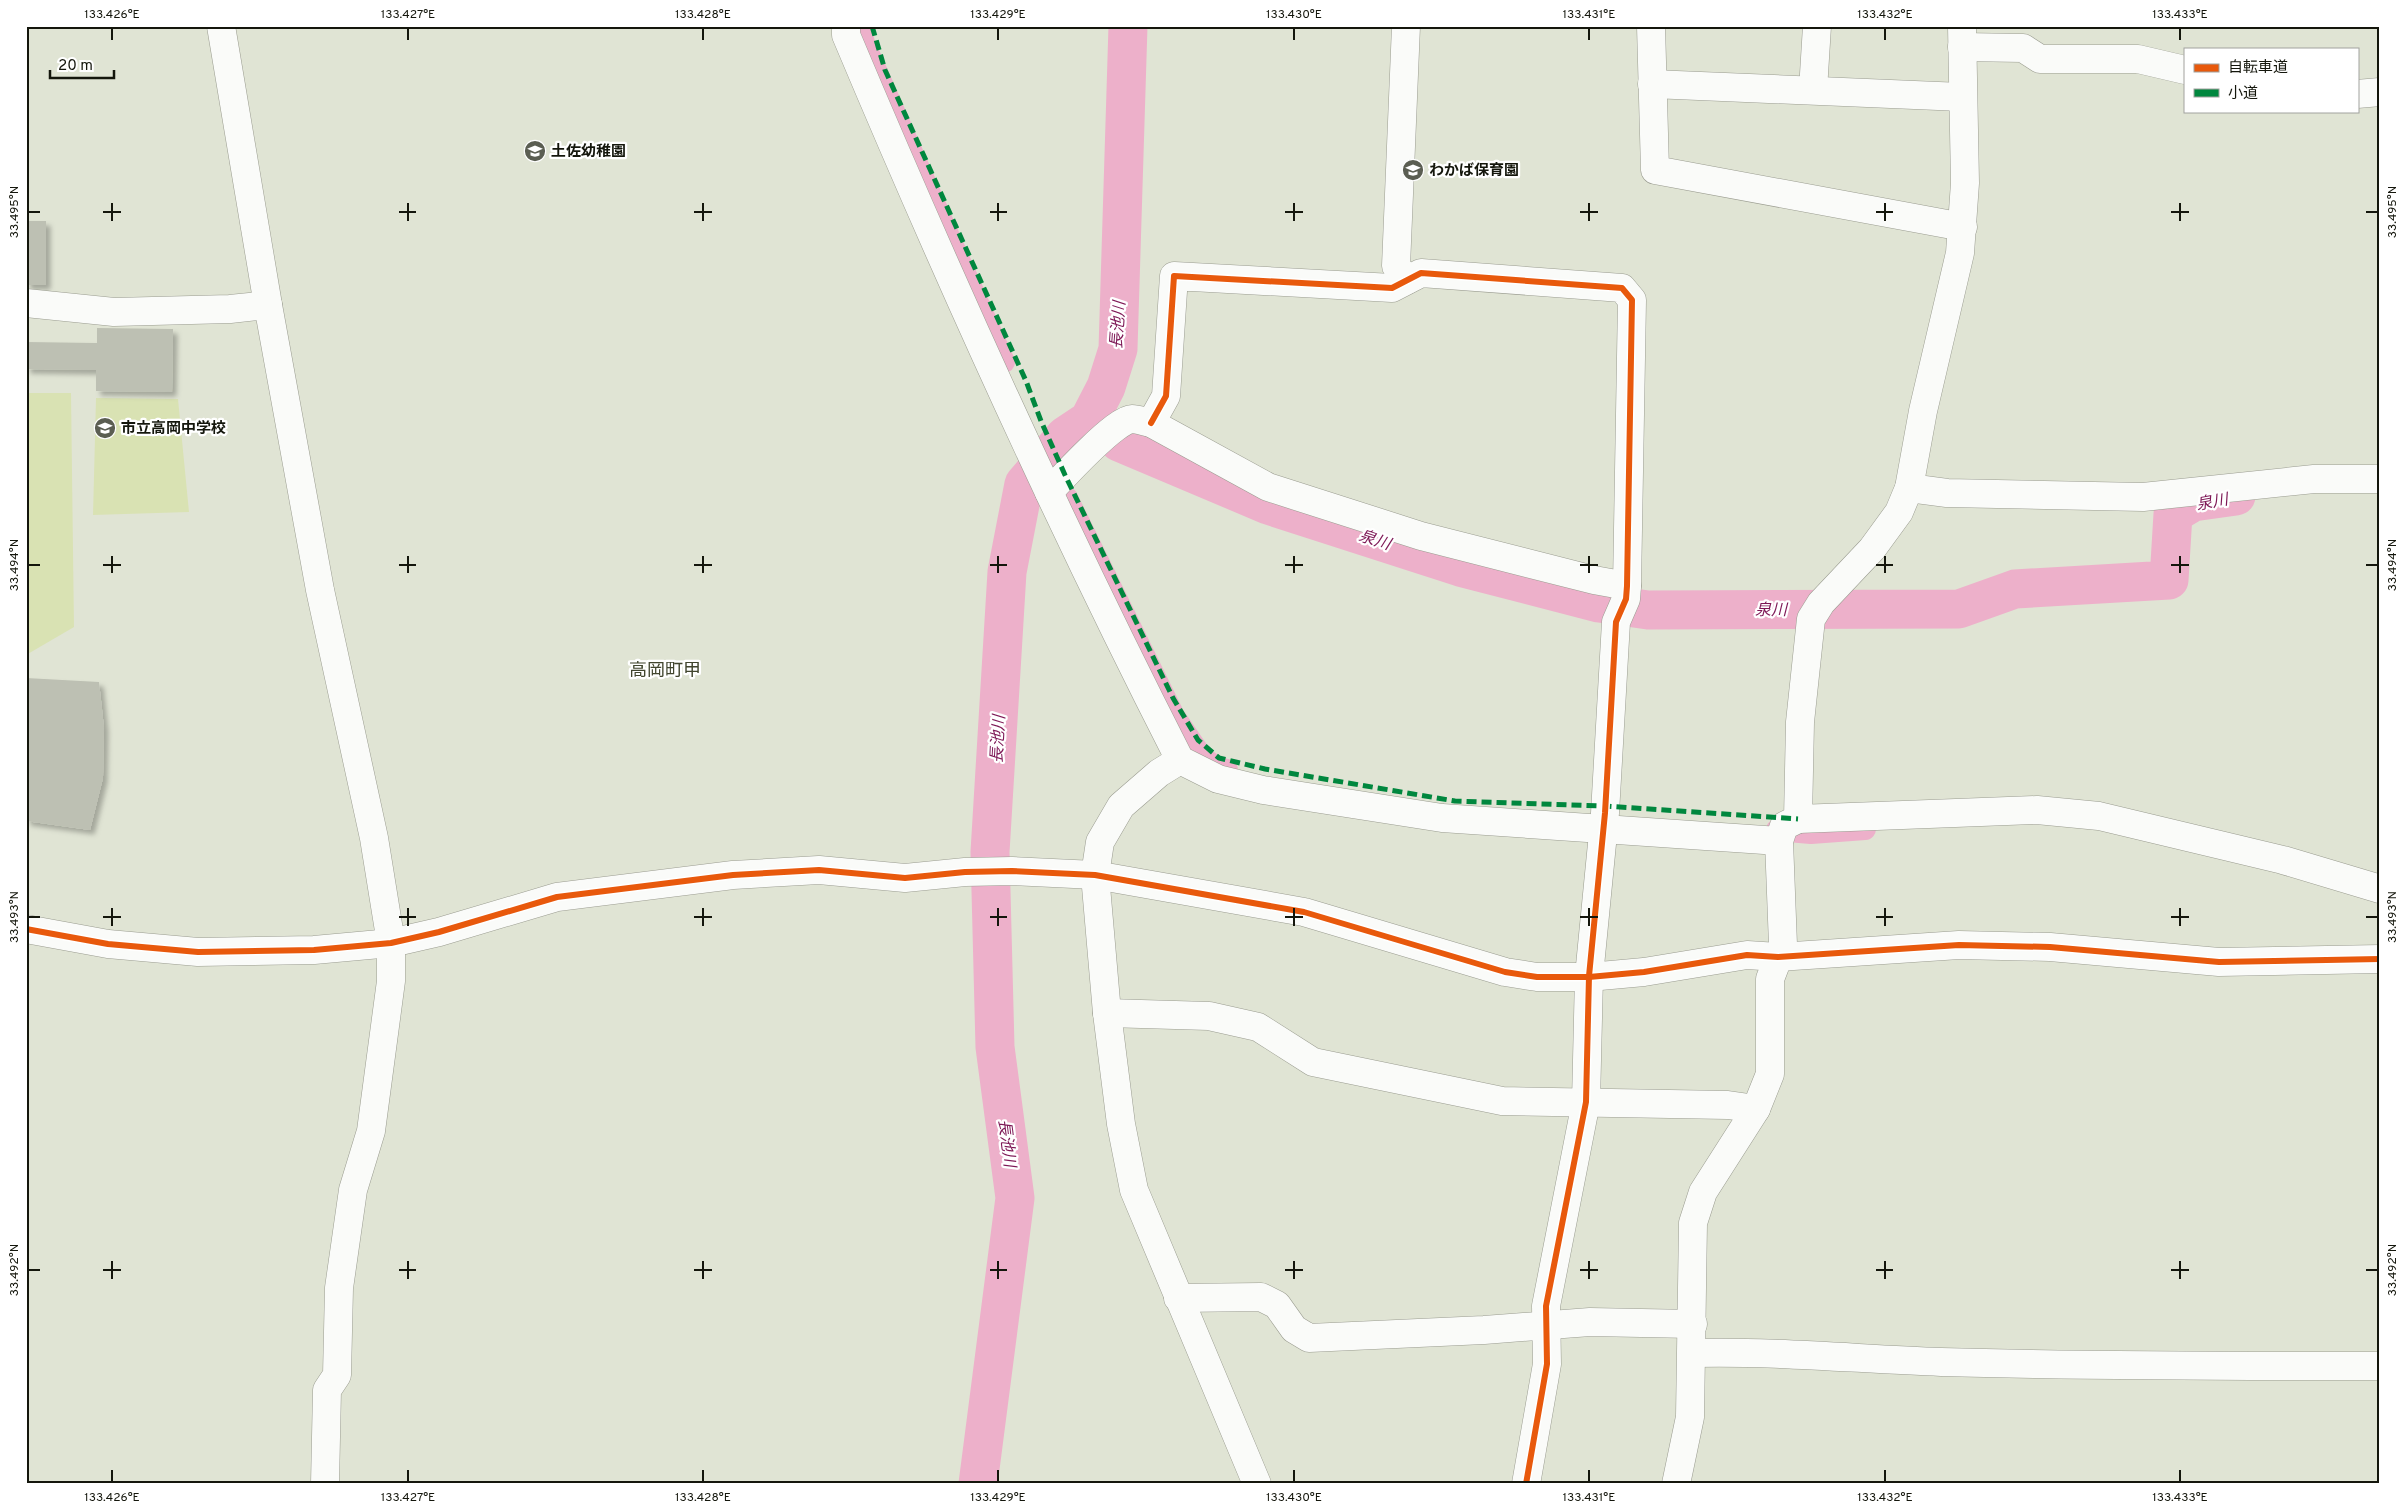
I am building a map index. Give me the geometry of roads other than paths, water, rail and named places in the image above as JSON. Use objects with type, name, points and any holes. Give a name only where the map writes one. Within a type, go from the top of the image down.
[{"type":"street","points":[[221,26],[268,306],[320,590],[374,838],[391,943],[391,981],[371,1130],[353,1190],[339,1288],[337,1375],[327,1390],[325,1484]]},
{"type":"street","points":[[846,26],[846,35],[877,109],[1026,444],[1180,760],[1218,779],[1263,790],[1442,818],[1604,822],[1785,831],[2037,810],[2099,816],[2283,860],[2380,889]]},
{"type":"street","points":[[1406,26],[1396,266],[1407,280]]},
{"type":"street","points":[[1651,26],[1655,170],[1963,227]]},
{"type":"street","points":[[1814,90],[1817,26]]},
{"type":"street","points":[[1676,1484],[1690,1417],[1693,1324],[1693,1223],[1703,1192],[1756,1109],[1770,1074],[1770,978],[1783,945],[1785,831],[1816,611],[1872,549],[1899,512],[1909,488],[1923,411],[1960,253],[1965,183],[1962,37],[2023,48],[2040,59],[2138,59],[2184,70]]},
{"type":"street","points":[[1652,84],[1962,97]]},
{"type":"street","points":[[2358,94],[2380,92]]},
{"type":"street","points":[[1151,423],[1166,396],[1174,276],[1392,288],[1421,273],[1622,288],[1632,300],[1624,600],[1589,978],[1586,1102],[1546,1306],[1547,1364],[1526,1484]]},
{"type":"street","points":[[26,303],[114,312],[230,309],[268,306]]},
{"type":"street","points":[[1046,487],[1120,424],[1131,419],[1151,423],[1268,487],[1421,536],[1584,578],[1624,600]]},
{"type":"street","points":[[1909,488],[1947,493],[2144,497],[2314,479],[2380,479]]},
{"type":"street","points":[[1180,760],[1159,773],[1121,806],[1100,842],[1095,875],[1107,1013],[1121,1124],[1134,1190],[1257,1484]]},
{"type":"street","points":[[26,929],[108,944],[198,952],[314,950],[391,943],[439,932],[557,897],[732,875],[819,870],[905,878],[965,872],[1012,871],[1095,875],[1304,912],[1505,972],[1537,977],[1589,978],[1644,972],[1747,955],[1778,957],[1959,945],[2050,947],[2219,962],[2380,959]]},
{"type":"street","points":[[1107,1013],[1209,1016],[1258,1027],[1313,1062],[1502,1100],[1728,1105],[1756,1109]]},
{"type":"street","points":[[1178,1298],[1261,1297],[1277,1305],[1294,1329],[1309,1338],[1484,1330],[1590,1322],[1693,1324]]},
{"type":"street","points":[[1692,1353],[1757,1352],[1939,1362],[2083,1365],[2380,1366]]},
{"type":"waterway","points":[[860,26],[864,43],[1004,362]]},
{"type":"waterway","name":"長池川","points":[[978,1484],[1015,1198],[995,1047],[990,852],[1007,572],[1024,484],[1065,436],[1089,420],[1106,387],[1118,349],[1128,26]]},
{"type":"waterway","name":"泉川","points":[[1119,442],[1268,505],[1460,567],[1599,603],[1648,610],[1959,609],[2015,589],[2169,580],[2173,514],[2193,502],[2236,496]]},
{"type":"waterway","points":[[1067,498],[1174,716],[1202,757],[1216,767],[1227,770]]},
{"type":"waterway","points":[[1777,830],[1811,833],[1865,829]]},
{"type":"place","name":"土佐幼稚園","points":[[535,151]]},
{"type":"place","name":"わかば保育園","points":[[1413,170]]},
{"type":"place","name":"市立高岡中学校","points":[[105,428]]},
{"type":"district","name":"高岡町甲","points":[[665,670]]}]
